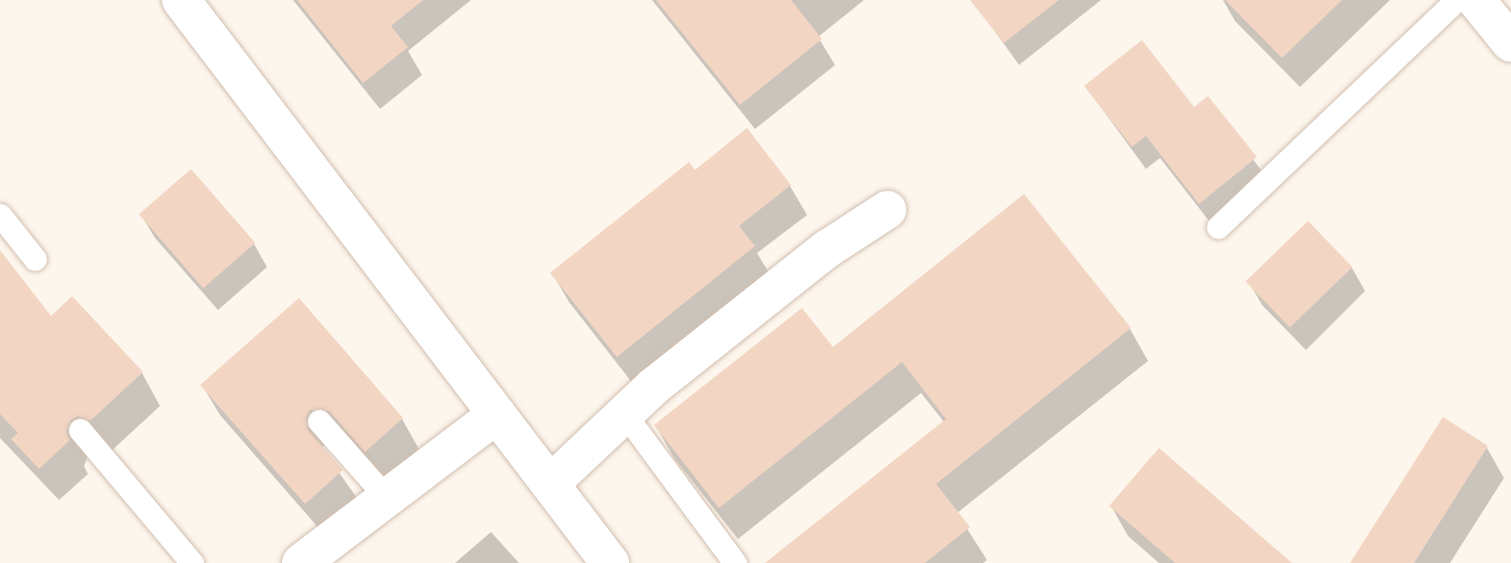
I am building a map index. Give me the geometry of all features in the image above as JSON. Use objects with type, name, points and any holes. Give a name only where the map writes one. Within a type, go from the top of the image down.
[{"type":"street","points":[[181,0],[610,563]]},
{"type":"street","points":[[1476,0],[1511,43]]},
{"type":"street","points":[[550,484],[624,414],[739,317],[887,210]]},
{"type":"street","points":[[300,563],[497,414]]},
{"type":"lane","points":[[1218,227],[1455,0]]},
{"type":"lane","points":[[0,215],[35,260]]},
{"type":"lane","points":[[624,414],[735,563]]},
{"type":"lane","points":[[319,421],[387,498]]},
{"type":"lane","points":[[80,430],[192,563]]},
{"type":"building","points":[[297,0],[423,0],[391,26],[408,47],[363,83]]},
{"type":"building","points":[[656,0],[791,0],[822,39],[740,105]]},
{"type":"building","points":[[970,0],[1059,0],[1004,43]]},
{"type":"building","points":[[1225,0],[1342,0],[1282,58]]},
{"type":"building","points":[[1142,40],[1194,107],[1208,96],[1257,157],[1199,204],[1146,136],[1132,147],[1084,86]]},
{"type":"building","points":[[747,128],[791,185],[739,226],[755,246],[617,357],[550,273],[689,162],[695,170]]},
{"type":"building","points":[[191,169],[255,243],[203,288],[139,214]]},
{"type":"building","points":[[1024,194],[1131,328],[936,484],[970,527],[925,563],[765,563],[946,419],[902,362],[719,508],[654,425],[802,308],[833,347]]},
{"type":"building","points":[[1308,221],[1352,267],[1290,327],[1245,281]]},
{"type":"building","points":[[0,250],[51,316],[72,296],[143,372],[90,421],[78,416],[71,420],[66,432],[70,440],[39,469],[11,439],[18,433],[0,414]]},
{"type":"building","points":[[299,298],[403,418],[365,452],[329,411],[310,410],[306,417],[308,430],[343,470],[305,504],[200,385]]},
{"type":"building","points":[[1443,417],[1488,446],[1414,563],[1350,563]]},
{"type":"building","points":[[1159,448],[1292,563],[1175,563],[1109,506]]}]
